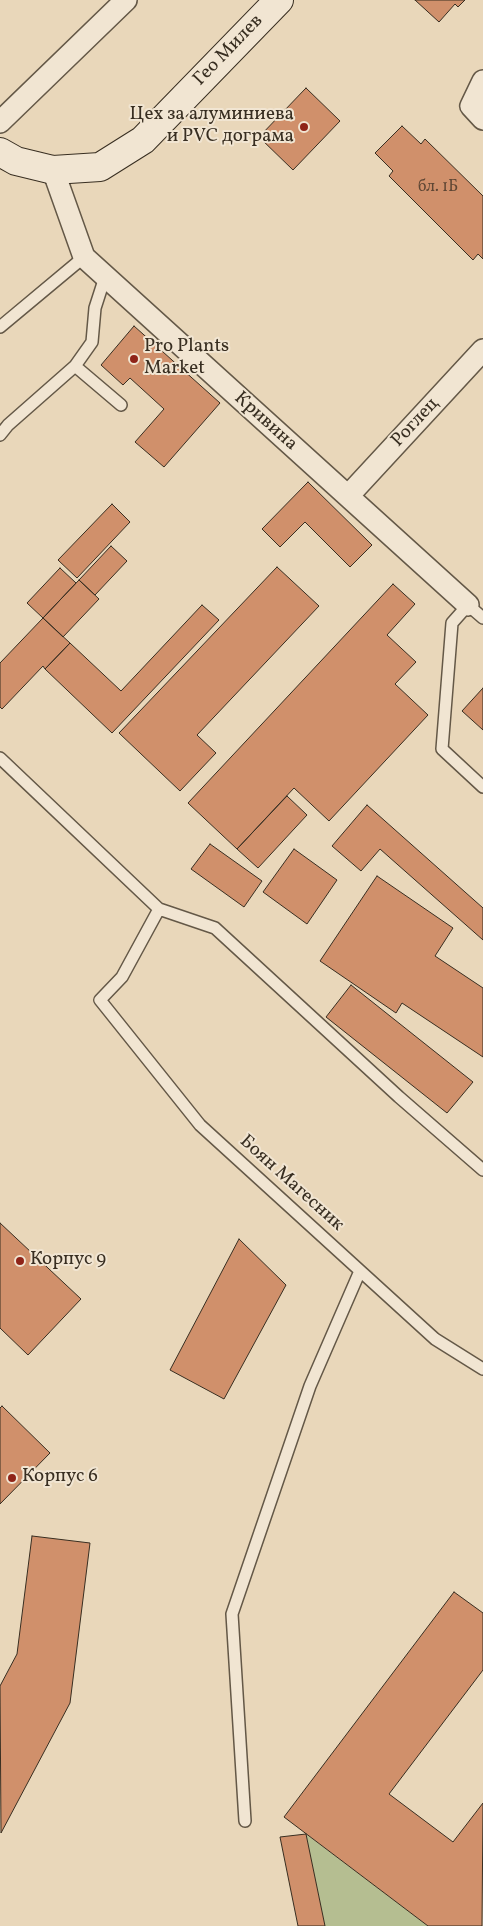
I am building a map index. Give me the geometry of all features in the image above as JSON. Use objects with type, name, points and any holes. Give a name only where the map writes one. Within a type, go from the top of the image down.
[{"type":"street","points":[[0,122],[126,0]]},
{"type":"street","name":"Гео Милев","points":[[53,170],[100,167],[143,140],[268,4]]},
{"type":"street","points":[[483,81],[471,106],[483,119]]},
{"type":"street","points":[[0,152],[16,161],[53,170]]},
{"type":"street","name":"Кривина","points":[[53,170],[84,257],[476,612]]},
{"type":"street","name":"Роглец","points":[[348,496],[483,350]]},
{"type":"lane","points":[[0,326],[84,257]]},
{"type":"lane","points":[[0,435],[8,425],[75,366],[92,342],[95,308],[105,277]]},
{"type":"lane","points":[[75,366],[121,405]]},
{"type":"lane","points":[[476,612],[452,623],[442,749],[483,787]]},
{"type":"lane","points":[[0,758],[160,909],[215,928],[399,1097],[483,1170]]},
{"type":"lane","name":"Боян Магесник","points":[[160,909],[122,977],[100,1000],[200,1125],[434,1339],[483,1369]]},
{"type":"lane","points":[[245,1821],[232,1614],[310,1386],[360,1271]]},
{"type":"green space","points":[[306,1834],[428,1926],[325,1926]]},
{"type":"building","points":[[415,0],[465,0],[458,7],[455,4],[439,22]]},
{"type":"building","points":[[306,88],[340,121],[293,170],[259,137]]},
{"type":"building","points":[[402,126],[421,144],[425,139],[483,196],[483,259],[478,254],[473,260],[389,176],[393,171],[375,153]]},
{"type":"building","points":[[134,326],[220,403],[164,467],[135,442],[164,409],[130,378],[123,385],[101,365]]},
{"type":"building","points":[[308,482],[372,545],[350,567],[305,522],[280,547],[262,529]]},
{"type":"building","points":[[112,504],[130,522],[77,578],[58,560]]},
{"type":"building","points":[[111,546],[127,561],[95,595],[79,580]]},
{"type":"building","points":[[277,567],[319,606],[197,735],[216,753],[180,791],[119,733]]},
{"type":"building","points":[[60,568],[76,583],[43,618],[27,603]]},
{"type":"building","points":[[79,580],[99,599],[63,637],[43,618]]},
{"type":"building","points":[[393,584],[415,604],[387,635],[416,662],[395,684],[428,715],[329,821],[294,788],[237,849],[188,803]]},
{"type":"building","points":[[202,605],[219,620],[112,733],[45,669],[70,643],[121,691]]},
{"type":"building","points":[[43,618],[70,643],[45,669],[43,666],[2,709],[0,707],[0,663]]},
{"type":"building","points":[[483,688],[483,730],[462,711]]},
{"type":"building","points":[[287,796],[307,815],[258,868],[237,849]]},
{"type":"building","points":[[367,805],[483,908],[483,940],[380,849],[361,871],[332,846]]},
{"type":"building","points":[[210,844],[262,881],[244,907],[191,869]]},
{"type":"building","points":[[294,849],[337,880],[307,924],[263,892]]},
{"type":"building","points":[[377,876],[453,928],[435,956],[483,988],[483,1057],[402,1003],[396,1013],[320,961]]},
{"type":"building","points":[[351,985],[473,1082],[447,1113],[326,1017]]},
{"type":"building","name":"Корпус 9","points":[[0,1223],[81,1299],[28,1355],[0,1328]]},
{"type":"building","points":[[239,1239],[286,1285],[224,1399],[170,1370]]},
{"type":"building","name":"Корпус 6","points":[[2,1406],[50,1453],[0,1504],[0,1408]]},
{"type":"building","points":[[32,1536],[90,1543],[70,1703],[1,1833],[0,1686],[17,1654]]},
{"type":"building","points":[[454,1592],[483,1613],[483,1670],[389,1794],[453,1842],[483,1803],[482,1926],[428,1926],[284,1817]]},
{"type":"building","points":[[306,1834],[325,1926],[298,1926],[280,1837]]},
{"type":"place","name":"Цех за алуминиева и PVC дограма","points":[[304,127]]},
{"type":"place","name":"Pro Plants Market","points":[[134,359]]},
{"type":"place","name":"Корпус 9","points":[[20,1261]]},
{"type":"place","name":"Корпус 6","points":[[12,1478]]}]
